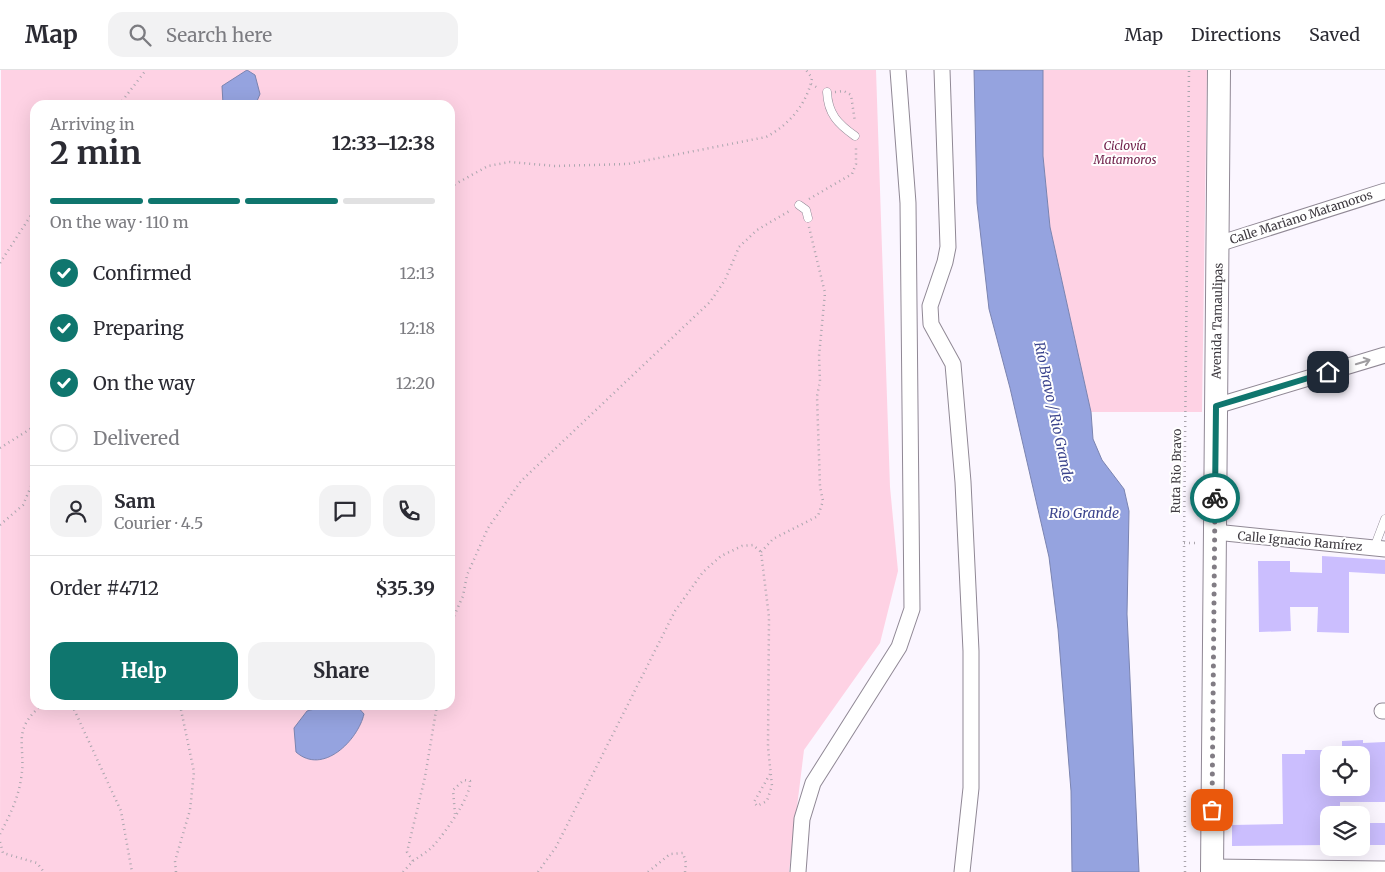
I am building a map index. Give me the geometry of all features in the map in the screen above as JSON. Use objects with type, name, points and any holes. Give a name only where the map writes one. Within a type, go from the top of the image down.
[{"type":"street","points":[[798,872],[802,819],[813,783],[899,647],[912,609],[908,204],[898,70]]},
{"type":"street","points":[[942,70],[948,247],[946,262],[930,306],[931,324],[953,364],[963,482],[971,651],[971,788],[962,872]]},
{"type":"street","name":"Avenida Tamaulipas","points":[[1212,869],[1219,70]]},
{"type":"street","name":"Calle Mariano Matamoros","points":[[1218,244],[1385,190]]},
{"type":"street","points":[[1216,406],[1385,355]]},
{"type":"street","name":"Calle Ignacio Ramírez","points":[[1215,532],[1380,548]]},
{"type":"street","points":[[1212,869],[1385,869]]},
{"type":"lane","points":[[827,92],[832,116],[841,126],[855,136]]},
{"type":"lane","points":[[799,205],[806,210],[808,218]]},
{"type":"lane","points":[[1380,548],[1385,519]]},
{"type":"path","points":[[122,100],[146,70]]},
{"type":"path","points":[[455,184],[488,166],[510,162],[555,166],[628,164],[766,137],[780,130],[793,117],[809,93],[812,78],[806,70]]},
{"type":"path","name":"Ruta Rio Bravo","points":[[1185,872],[1184,540],[1189,70]]},
{"type":"path","points":[[455,614],[463,596],[467,575],[488,528],[521,481],[710,302],[725,280],[739,247],[757,230],[852,174],[856,164],[854,105],[851,95],[844,91],[827,92],[811,84]]},
{"type":"path","points":[[761,552],[773,539],[818,516],[823,501],[820,486],[818,396],[824,293],[808,218],[811,204],[816,195]]},
{"type":"path","points":[[0,263],[30,217]]},
{"type":"path","points":[[0,448],[30,429]]},
{"type":"path","points":[[0,525],[23,505],[30,489]]},
{"type":"path","points":[[538,872],[556,847],[675,611],[703,572],[721,556],[747,545],[753,545],[761,552],[769,618],[770,774],[772,786],[767,801],[757,806],[754,802],[770,774]]},
{"type":"path","points":[[0,834],[16,801],[21,778],[20,737],[24,724],[37,710]]},
{"type":"path","points":[[74,710],[121,811],[132,872]]},
{"type":"path","points":[[176,872],[175,861],[190,810],[194,772],[181,710]]},
{"type":"path","points":[[413,861],[406,852],[425,776],[436,710]]},
{"type":"path","points":[[403,872],[413,861],[434,846],[455,814],[471,788],[470,780],[464,780],[454,790],[455,814]]},
{"type":"path","points":[[0,842],[3,853],[37,863],[44,872]]},
{"type":"path","points":[[648,872],[670,854],[682,853],[686,863],[685,872]]},
{"type":"green space","points":[[1,70],[876,70],[890,487],[898,571],[880,643],[804,750],[789,872],[0,872]]},
{"type":"green space","name":"Ciclovía Matamoros","points":[[1043,70],[1207,70],[1202,412],[1091,412],[1050,227],[1043,156]]},
{"type":"water","points":[[247,70],[255,75],[260,94],[257,100],[223,100],[222,86]]},
{"type":"water","name":"Rio Grande","points":[[974,70],[1043,70],[1043,156],[1050,227],[1091,412],[1093,439],[1102,460],[1124,489],[1129,511],[1127,614],[1139,872],[1072,872],[1071,791],[1058,629],[1049,557],[1010,388],[989,309],[977,203]]},
{"type":"water","points":[[360,710],[364,714],[355,734],[347,744],[338,752],[317,760],[306,758],[296,752],[294,728],[307,711]]},
{"type":"building","points":[[1322,556],[1385,560],[1385,574],[1349,572],[1349,633],[1317,632],[1318,607],[1290,607],[1291,631],[1259,632],[1258,561],[1290,561],[1290,572],[1322,573]]},
{"type":"building","points":[[1363,740],[1363,743],[1385,742],[1385,802],[1340,802],[1340,806],[1320,806],[1320,845],[1232,846],[1232,825],[1283,824],[1282,754],[1305,754],[1305,750],[1320,750],[1320,796],[1370,796],[1370,746],[1342,746],[1342,741]]},
{"type":"building","points":[[1370,823],[1385,823],[1385,845],[1370,845]]},
{"type":"way so far","points":[[1212,810],[1215,498]]},
{"type":"route","points":[[1215,498],[1216,406],[1328,372]]},
{"type":"water label","name":"Río Bravo / Rio Grande","points":[[1054,412]]}]
